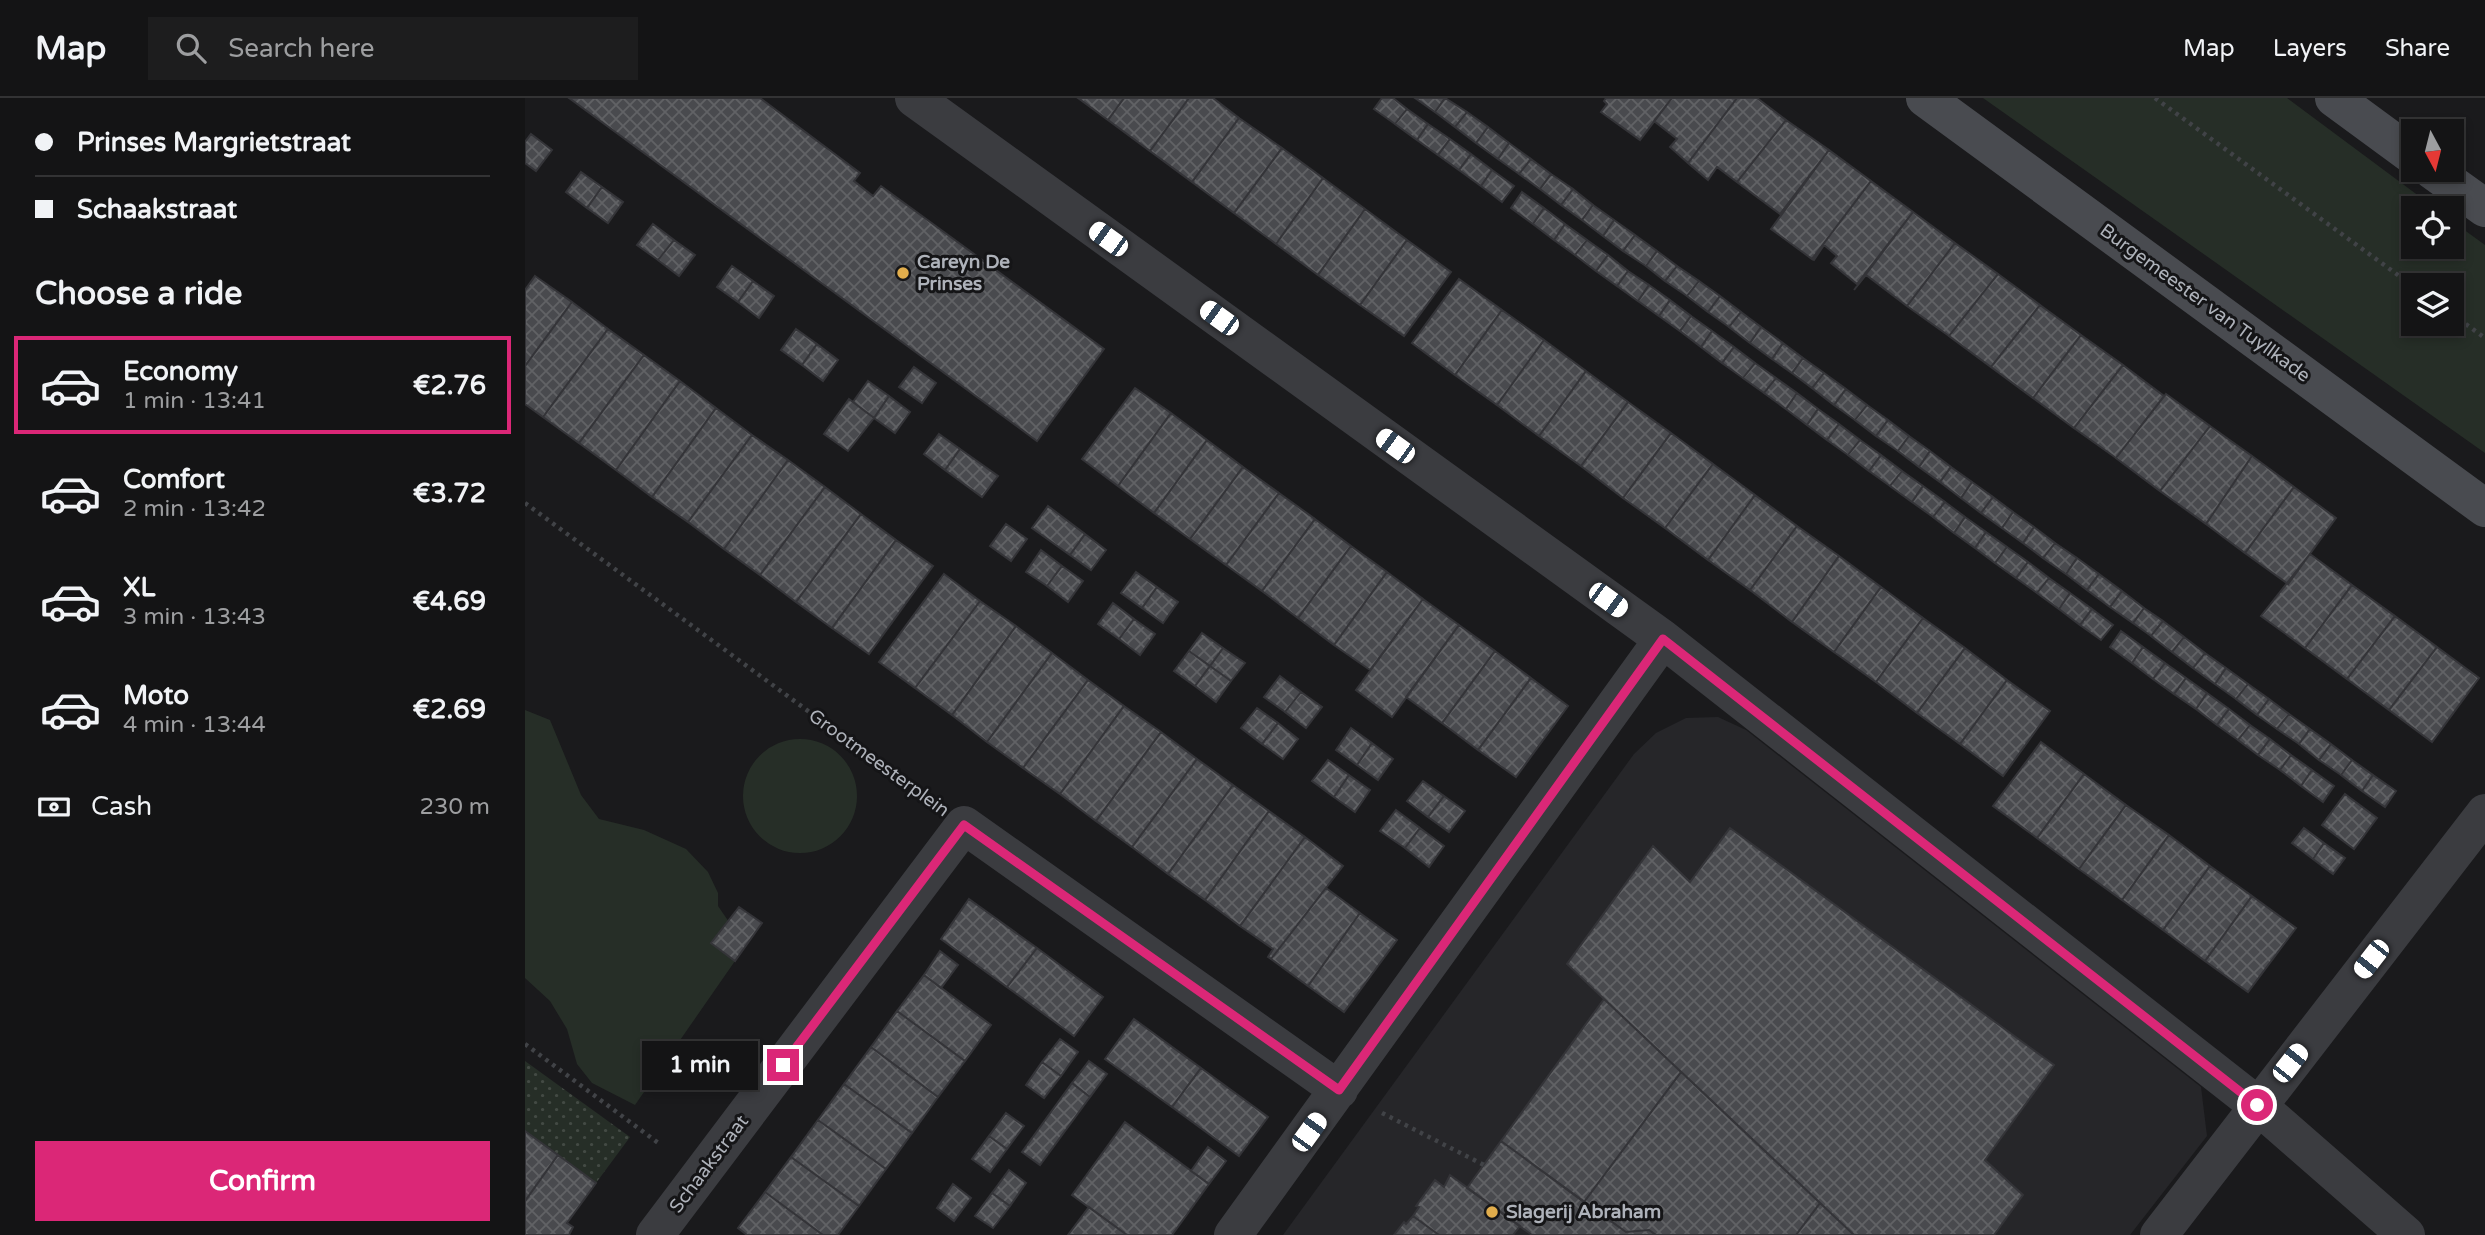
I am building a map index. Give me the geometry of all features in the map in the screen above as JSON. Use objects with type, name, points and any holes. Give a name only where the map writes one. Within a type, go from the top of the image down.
[{"type":"street","points":[[914,98],[1663,639],[2257,1105],[2406,1235]]},
{"type":"street","name":"Burgemeester van Tuyllkade","points":[[1924,98],[2485,508]]},
{"type":"street","points":[[2334,98],[2401,147]]},
{"type":"street","points":[[2449,182],[2485,208]]},
{"type":"street","points":[[1233,1235],[1663,639]]},
{"type":"street","points":[[2158,1235],[2485,813]]},
{"type":"street","name":"Grootmeesterplein","points":[[964,825],[1339,1090]]},
{"type":"street","name":"Schaakstraat","points":[[655,1235],[964,825]]},
{"type":"path","points":[[2155,98],[2401,277]]},
{"type":"path","points":[[2464,323],[2485,338]]},
{"type":"path","name":"Grootmeesterplein","points":[[525,503],[964,825]]},
{"type":"path","points":[[525,1044],[701,1174]]},
{"type":"path","points":[[1339,1090],[1484,1165]]},
{"type":"shaded area","points":[[1983,98],[2287,98],[2419,196],[2401,196],[2401,259],[2464,259],[2464,230],[2485,245],[2485,453]]},
{"type":"shaded area","points":[[525,710],[550,720],[581,795],[599,819],[644,830],[686,849],[708,872],[718,893],[718,906],[729,922],[712,943],[735,961],[635,1105],[592,1083],[577,1064],[567,1029],[550,1001],[525,978]]},
{"type":"shaded area","points":[[1718,717],[1746,730],[2201,1087],[2207,1136],[2130,1235],[1283,1235],[1634,754],[1656,733],[1686,718]]},
{"type":"shaded area","points":[[800,739],[822,744],[840,756],[852,774],[857,796],[852,818],[840,836],[822,848],[800,853],[778,848],[760,836],[748,818],[743,796],[748,774],[760,756],[778,744]]},
{"type":"shaded area","points":[[525,1061],[630,1137],[596,1183],[525,1131]]},
{"type":"building","name":"Careyn De Prinses","points":[[569,98],[760,98],[860,173],[854,181],[873,196],[881,186],[1104,349],[1037,441]]},
{"type":"building","points":[[1078,98],[1124,98],[1108,120]]},
{"type":"building","points":[[1124,98],[1189,98],[1150,151],[1108,120]]},
{"type":"building","points":[[1189,98],[1213,98],[1239,118],[1192,182],[1150,151]]},
{"type":"building","points":[[1382,98],[1393,98],[1407,109],[1395,124],[1374,109]]},
{"type":"building","points":[[1415,98],[1445,98],[1435,112]]},
{"type":"building","points":[[1445,98],[1467,112],[1455,127],[1435,112]]},
{"type":"building","points":[[1606,98],[1672,98],[1640,140],[1601,112],[1607,104],[1604,101]]},
{"type":"building","points":[[1672,98],[1737,98],[1688,163],[1670,147],[1677,139],[1654,121]]},
{"type":"building","points":[[1737,98],[1757,98],[1786,120],[1737,182],[1717,167],[1708,180],[1688,163]]},
{"type":"building","points":[[1407,109],[1428,124],[1417,140],[1395,124]]},
{"type":"building","points":[[1467,112],[1488,127],[1476,143],[1455,127]]},
{"type":"building","points":[[1239,118],[1282,148],[1234,213],[1192,182]]},
{"type":"building","points":[[1786,120],[1829,150],[1780,214],[1737,182]]},
{"type":"building","points":[[1428,124],[1450,139],[1438,155],[1417,140]]},
{"type":"building","points":[[1488,127],[1509,143],[1498,159],[1476,143]]},
{"type":"building","points":[[531,134],[552,150],[536,171],[525,163],[525,142]]},
{"type":"building","points":[[1450,139],[1471,154],[1459,170],[1438,155]]},
{"type":"building","points":[[1509,143],[1531,159],[1519,174],[1498,159]]},
{"type":"building","points":[[1282,148],[1323,178],[1276,244],[1234,213]]},
{"type":"building","points":[[1829,150],[1871,181],[1812,259],[1771,229]]},
{"type":"building","points":[[1471,154],[1492,170],[1481,186],[1459,170]]},
{"type":"building","points":[[1531,159],[1551,174],[1540,189],[1519,174]]},
{"type":"building","points":[[1492,170],[1514,186],[1502,202],[1481,186]]},
{"type":"building","points":[[581,172],[602,187],[587,208],[566,192]]},
{"type":"building","points":[[1551,174],[1573,189],[1561,205],[1540,189]]},
{"type":"building","points":[[1323,178],[1365,209],[1318,275],[1276,244]]},
{"type":"building","points":[[1871,181],[1913,212],[1857,284],[1831,263],[1837,256],[1824,245],[1814,260],[1812,259]]},
{"type":"building","points":[[602,187],[623,202],[608,223],[587,208]]},
{"type":"building","points":[[1573,189],[1593,205],[1582,220],[1561,205]]},
{"type":"building","points":[[1522,192],[1544,208],[1533,224],[1511,208]]},
{"type":"building","points":[[1593,205],[1614,220],[1603,236],[1582,220]]},
{"type":"building","points":[[1544,208],[1565,224],[1554,240],[1533,224]]},
{"type":"building","points":[[1365,209],[1407,240],[1360,305],[1318,275]]},
{"type":"building","points":[[1913,212],[1955,243],[1907,306],[1866,275],[1854,290]]},
{"type":"building","points":[[1614,220],[1635,235],[1623,251],[1603,236]]},
{"type":"building","points":[[653,224],[674,240],[658,260],[637,245]]},
{"type":"building","points":[[1565,224],[1587,240],[1575,255],[1554,240]]},
{"type":"building","points":[[1635,235],[1657,251],[1646,266],[1623,251]]},
{"type":"building","points":[[674,240],[695,255],[679,276],[658,260]]},
{"type":"building","points":[[1407,240],[1451,272],[1404,336],[1360,305]]},
{"type":"building","points":[[1587,240],[1608,255],[1596,271],[1575,255]]},
{"type":"building","points":[[1955,243],[1998,274],[1949,336],[1907,306]]},
{"type":"building","points":[[1657,251],[1677,266],[1665,281],[1646,266]]},
{"type":"building","points":[[1608,255],[1628,271],[1617,286],[1596,271]]},
{"type":"building","points":[[732,266],[753,281],[738,302],[717,287]]},
{"type":"building","points":[[1677,266],[1699,281],[1687,296],[1665,281]]},
{"type":"building","points":[[1628,271],[1649,285],[1638,301],[1617,286]]},
{"type":"building","points":[[1998,274],[2040,305],[1991,367],[1949,336]]},
{"type":"building","points":[[535,276],[572,302],[525,366],[525,290]]},
{"type":"building","points":[[1459,279],[1502,310],[1455,375],[1412,343]]},
{"type":"building","points":[[753,281],[774,296],[759,318],[738,302]]},
{"type":"building","points":[[1699,281],[1720,296],[1708,312],[1687,296]]},
{"type":"building","points":[[1649,285],[1670,300],[1659,316],[1638,301]]},
{"type":"building","points":[[1720,296],[1741,312],[1729,327],[1708,312]]},
{"type":"building","points":[[1670,300],[1691,316],[1680,331],[1659,316]]},
{"type":"building","points":[[572,302],[608,329],[543,417],[525,404],[525,366]]},
{"type":"building","points":[[2040,305],[2081,335],[2033,398],[1991,367]]},
{"type":"building","points":[[1502,310],[1544,340],[1497,405],[1455,375]]},
{"type":"building","points":[[1741,312],[1761,327],[1750,343],[1729,327]]},
{"type":"building","points":[[1691,316],[1712,331],[1701,347],[1680,331]]},
{"type":"building","points":[[1761,327],[1783,343],[1772,359],[1750,343]]},
{"type":"building","points":[[608,329],[644,355],[579,443],[543,417]]},
{"type":"building","points":[[796,329],[817,344],[802,365],[781,350]]},
{"type":"building","points":[[1712,331],[1734,347],[1722,363],[1701,347]]},
{"type":"building","points":[[2081,335],[2123,365],[2074,428],[2033,398]]},
{"type":"building","points":[[1544,340],[1586,371],[1539,436],[1497,405]]},
{"type":"building","points":[[1783,343],[1803,358],[1792,373],[1772,359]]},
{"type":"building","points":[[817,344],[838,360],[823,381],[802,365]]},
{"type":"building","points":[[1734,347],[1755,363],[1743,378],[1722,363]]},
{"type":"building","points":[[644,355],[680,381],[616,470],[579,443]]},
{"type":"building","points":[[1803,358],[1824,373],[1812,388],[1792,373]]},
{"type":"building","points":[[1755,363],[1776,378],[1764,393],[1743,378]]},
{"type":"building","points":[[2123,365],[2164,396],[2116,458],[2074,428]]},
{"type":"building","points":[[914,367],[936,383],[922,403],[899,387]]},
{"type":"building","points":[[1586,371],[1628,402],[1581,466],[1539,436]]},
{"type":"building","points":[[1824,373],[1846,389],[1834,405],[1812,388]]},
{"type":"building","points":[[1776,378],[1797,393],[1786,409],[1764,393]]},
{"type":"building","points":[[680,381],[716,408],[652,497],[616,470]]},
{"type":"building","points":[[868,381],[889,396],[874,418],[853,402]]},
{"type":"building","points":[[1135,388],[1171,413],[1118,486],[1082,459]]},
{"type":"building","points":[[1846,389],[1867,405],[1855,420],[1834,405]]},
{"type":"building","points":[[1797,393],[1818,409],[1807,425],[1786,409]]},
{"type":"building","points":[[2166,394],[2210,426],[2160,491],[2116,458]]},
{"type":"building","points":[[889,396],[910,412],[895,433],[874,418]]},
{"type":"building","points":[[849,399],[874,418],[848,451],[824,434]]},
{"type":"building","points":[[1628,402],[1671,433],[1623,498],[1581,466]]},
{"type":"building","points":[[1867,405],[1888,420],[1876,436],[1855,420]]},
{"type":"building","points":[[716,408],[752,435],[688,522],[652,497]]},
{"type":"building","points":[[1818,409],[1839,424],[1827,440],[1807,425]]},
{"type":"building","points":[[1171,413],[1207,440],[1154,513],[1118,486]]},
{"type":"building","points":[[1888,420],[1909,436],[1898,451],[1876,436]]},
{"type":"building","points":[[1839,424],[1860,440],[1848,455],[1827,440]]},
{"type":"building","points":[[2210,426],[2252,456],[2206,524],[2160,491]]},
{"type":"building","points":[[1671,433],[1713,464],[1665,528],[1623,498]]},
{"type":"building","points":[[939,434],[960,449],[945,470],[924,454]]},
{"type":"building","points":[[752,435],[788,460],[724,549],[688,522]]},
{"type":"building","points":[[1909,436],[1930,451],[1919,467],[1898,451]]},
{"type":"building","points":[[1207,440],[1243,467],[1190,539],[1154,513]]},
{"type":"building","points":[[1860,440],[1881,455],[1869,471],[1848,455]]},
{"type":"building","points":[[960,449],[998,476],[982,497],[945,470]]},
{"type":"building","points":[[1930,451],[1951,467],[1940,482],[1919,467]]},
{"type":"building","points":[[1881,455],[1902,471],[1890,486],[1869,471]]},
{"type":"building","points":[[2252,456],[2294,487],[2245,553],[2206,524]]},
{"type":"building","points":[[788,460],[825,487],[760,575],[724,549]]},
{"type":"building","points":[[1713,464],[1755,495],[1708,560],[1665,528]]},
{"type":"building","points":[[1243,467],[1279,493],[1226,565],[1190,539]]},
{"type":"building","points":[[1951,467],[1972,482],[1961,498],[1940,482]]},
{"type":"building","points":[[1902,471],[1923,486],[1912,502],[1890,486]]},
{"type":"building","points":[[1972,482],[1993,497],[1981,513],[1961,498]]},
{"type":"building","points":[[1923,486],[1945,502],[1933,517],[1912,502]]},
{"type":"building","points":[[825,487],[861,514],[796,602],[760,575]]},
{"type":"building","points":[[2294,487],[2336,518],[2288,584],[2245,553]]},
{"type":"building","points":[[1279,493],[1315,519],[1262,591],[1226,565]]},
{"type":"building","points":[[1755,495],[1797,526],[1750,590],[1708,560]]},
{"type":"building","points":[[1993,497],[2013,512],[2002,528],[1981,513]]},
{"type":"building","points":[[1945,502],[1965,517],[1954,533],[1933,517]]},
{"type":"building","points":[[1048,506],[1085,534],[1070,555],[1032,528]]},
{"type":"building","points":[[2013,512],[2034,527],[2023,543],[2002,528]]},
{"type":"building","points":[[861,514],[896,540],[832,628],[796,602]]},
{"type":"building","points":[[1965,517],[1986,532],[1975,548],[1954,533]]},
{"type":"building","points":[[1315,519],[1351,546],[1298,618],[1262,591]]},
{"type":"building","points":[[1006,524],[1027,539],[1011,561],[990,546]]},
{"type":"building","points":[[1797,526],[1839,556],[1792,622],[1750,590]]},
{"type":"building","points":[[2034,527],[2055,543],[2043,558],[2023,543]]},
{"type":"building","points":[[1986,532],[2007,547],[1995,563],[1975,548]]},
{"type":"building","points":[[1085,534],[1106,550],[1091,570],[1070,555]]},
{"type":"building","points":[[896,540],[933,566],[869,654],[832,628]]},
{"type":"building","points":[[2055,543],[2077,558],[2066,574],[2043,558]]},
{"type":"building","points":[[1351,546],[1387,572],[1334,645],[1298,618]]},
{"type":"building","points":[[2007,547],[2028,562],[2016,578],[1995,563]]},
{"type":"building","points":[[1041,550],[1062,566],[1047,586],[1026,572]]},
{"type":"building","points":[[2310,554],[2352,585],[2305,648],[2261,616]]},
{"type":"building","points":[[1839,556],[1881,587],[1834,652],[1792,622]]},
{"type":"building","points":[[2077,558],[2099,574],[2087,590],[2066,574]]},
{"type":"building","points":[[2028,562],[2049,578],[2037,593],[2016,578]]},
{"type":"building","points":[[1062,566],[1083,581],[1068,602],[1047,586]]},
{"type":"building","points":[[1136,572],[1157,587],[1142,608],[1121,593]]},
{"type":"building","points":[[1387,572],[1423,599],[1370,670],[1334,645]]},
{"type":"building","points":[[944,574],[980,601],[915,688],[879,662]]},
{"type":"building","points":[[2099,574],[2122,591],[2110,607],[2087,590]]},
{"type":"building","points":[[2049,578],[2070,593],[2059,609],[2037,593]]},
{"type":"building","points":[[2352,585],[2395,616],[2347,679],[2305,648]]},
{"type":"building","points":[[1157,587],[1178,602],[1163,623],[1142,608]]},
{"type":"building","points":[[1881,587],[1923,618],[1876,682],[1834,652]]},
{"type":"building","points":[[2122,591],[2144,608],[2133,623],[2110,607]]},
{"type":"building","points":[[2070,593],[2092,609],[2080,625],[2059,609]]},
{"type":"building","points":[[1423,599],[1459,625],[1392,717],[1356,690]]},
{"type":"building","points":[[980,601],[1016,626],[952,715],[915,688]]},
{"type":"building","points":[[1113,603],[1134,619],[1119,639],[1098,624]]},
{"type":"building","points":[[2144,608],[2163,621],[2151,636],[2133,623]]},
{"type":"building","points":[[2092,609],[2113,625],[2101,640],[2080,625]]},
{"type":"building","points":[[2395,616],[2437,647],[2389,710],[2347,679]]},
{"type":"building","points":[[1923,618],[1965,648],[1917,713],[1876,682]]},
{"type":"building","points":[[1134,619],[1155,634],[1140,655],[1119,639]]},
{"type":"building","points":[[2163,621],[2184,637],[2172,652],[2151,636]]},
{"type":"building","points":[[1459,625],[1495,651],[1442,723],[1406,697]]},
{"type":"building","points":[[1016,626],[1052,653],[987,742],[952,715]]},
{"type":"building","points":[[2121,631],[2143,647],[2132,663],[2110,647]]},
{"type":"building","points":[[1202,633],[1223,648],[1210,666],[1189,651]]},
{"type":"building","points":[[2184,637],[2205,653],[2193,668],[2172,652]]},
{"type":"building","points":[[2143,647],[2165,663],[2153,679],[2132,663]]},
{"type":"building","points":[[2437,647],[2479,678],[2432,742],[2389,710]]},
{"type":"building","points":[[1223,648],[1245,663],[1231,681],[1210,666]]},
{"type":"building","points":[[1965,648],[2007,680],[1960,744],[1917,713]]},
{"type":"building","points":[[1189,651],[1210,666],[1195,686],[1174,671]]},
{"type":"building","points":[[1495,651],[1531,678],[1478,750],[1442,723]]},
{"type":"building","points":[[1052,653],[1088,680],[1023,768],[987,742]]},
{"type":"building","points":[[2205,653],[2226,668],[2215,684],[2193,668]]},
{"type":"building","points":[[2165,663],[2186,678],[2174,694],[2153,679]]},
{"type":"building","points":[[1210,666],[1231,681],[1216,702],[1195,686]]},
{"type":"building","points":[[2226,668],[2248,684],[2236,699],[2215,684]]},
{"type":"building","points":[[1280,676],[1301,692],[1285,712],[1264,697]]},
{"type":"building","points":[[1531,678],[1568,706],[1516,777],[1478,750]]},
{"type":"building","points":[[2186,678],[2207,693],[2196,709],[2174,694]]},
{"type":"building","points":[[1088,680],[1124,706],[1060,794],[1023,768]]},
{"type":"building","points":[[2007,680],[2050,711],[2003,776],[1960,744]]},
{"type":"building","points":[[2248,684],[2269,699],[2257,715],[2236,699]]},
{"type":"building","points":[[1301,692],[1322,707],[1306,728],[1285,712]]},
{"type":"building","points":[[2207,693],[2229,709],[2217,725],[2196,709]]},
{"type":"building","points":[[2269,699],[2289,714],[2277,729],[2257,715]]},
{"type":"building","points":[[1124,706],[1161,732],[1096,821],[1060,794]]},
{"type":"building","points":[[1257,708],[1278,723],[1262,744],[1241,728]]},
{"type":"building","points":[[2229,709],[2250,725],[2238,740],[2217,725]]},
{"type":"building","points":[[2289,714],[2310,729],[2299,744],[2277,729]]},
{"type":"building","points":[[1278,723],[1298,739],[1283,759],[1262,744]]},
{"type":"building","points":[[2250,725],[2270,739],[2258,755],[2238,740]]},
{"type":"building","points":[[1351,728],[1372,743],[1357,765],[1336,750]]},
{"type":"building","points":[[2310,729],[2331,744],[2319,760],[2299,744]]},
{"type":"building","points":[[1161,732],[1197,759],[1132,847],[1096,821]]},
{"type":"building","points":[[2270,739],[2291,755],[2280,770],[2258,755]]},
{"type":"building","points":[[2041,742],[2084,774],[2037,838],[1993,806]]},
{"type":"building","points":[[1372,743],[1393,759],[1378,780],[1357,765]]},
{"type":"building","points":[[2331,744],[2352,760],[2341,775],[2319,760]]},
{"type":"building","points":[[2291,755],[2312,770],[2301,786],[2280,770]]},
{"type":"building","points":[[1197,759],[1233,785],[1168,874],[1132,847]]},
{"type":"building","points":[[1328,760],[1349,775],[1334,797],[1312,781]]},
{"type":"building","points":[[2352,760],[2373,775],[2362,791],[2341,775]]},
{"type":"building","points":[[2312,770],[2334,786],[2323,802],[2301,786]]},
{"type":"building","points":[[2084,774],[2126,805],[2079,869],[2037,838]]},
{"type":"building","points":[[1349,775],[1370,790],[1355,812],[1334,797]]},
{"type":"building","points":[[2373,775],[2396,791],[2385,807],[2362,791]]},
{"type":"building","points":[[1423,781],[1444,796],[1428,817],[1407,801]]},
{"type":"building","points":[[1233,785],[1269,811],[1205,900],[1168,874]]},
{"type":"building","points":[[2345,794],[2377,818],[2354,849],[2322,825]]},
{"type":"building","points":[[1444,796],[1465,811],[1449,832],[1428,817]]},
{"type":"building","points":[[2126,805],[2169,835],[2122,900],[2079,869]]},
{"type":"building","points":[[1396,810],[1420,828],[1405,848],[1380,831]]},
{"type":"building","points":[[1269,811],[1305,837],[1240,926],[1205,900]]},
{"type":"building","points":[[1420,828],[1444,846],[1429,867],[1405,848]]},
{"type":"building","points":[[1730,828],[2054,1065],[1985,1160],[2023,1195],[1994,1235],[1854,1235],[1567,964],[1653,846],[1690,882]]},
{"type":"building","points":[[2304,828],[2324,843],[2313,859],[2292,843]]},
{"type":"building","points":[[2169,835],[2210,866],[2163,930],[2122,900]]},
{"type":"building","points":[[1305,837],[1343,866],[1271,959],[1268,957],[1273,949],[1240,926]]},
{"type":"building","points":[[2324,843],[2345,858],[2333,874],[2313,859]]},
{"type":"building","points":[[2210,866],[2252,896],[2205,961],[2163,930]]},
{"type":"building","points":[[1326,888],[1360,913],[1308,986],[1271,959]]},
{"type":"building","points":[[2252,896],[2296,928],[2248,992],[2205,961]]},
{"type":"building","points":[[969,899],[1037,948],[1007,987],[941,939]]},
{"type":"building","points":[[739,907],[762,923],[735,961],[711,943]]},
{"type":"building","points":[[1360,913],[1397,940],[1344,1012],[1308,986]]},
{"type":"building","points":[[1037,948],[1103,997],[1074,1036],[1007,987]]},
{"type":"building","points":[[940,951],[958,965],[941,988],[924,975]]},
{"type":"building","points":[[924,975],[991,1025],[965,1061],[897,1011]]},
{"type":"building","points":[[1604,999],[1681,1072],[1584,1202],[1501,1141]]},
{"type":"building","points":[[897,1011],[965,1061],[938,1097],[871,1047]]},
{"type":"building","points":[[1134,1019],[1201,1068],[1172,1107],[1105,1059]]},
{"type":"building","points":[[1060,1039],[1078,1052],[1061,1076],[1042,1062]]},
{"type":"building","points":[[871,1047],[938,1097],[912,1133],[844,1084]]},
{"type":"building","points":[[1089,1061],[1107,1074],[1090,1097],[1072,1083]]},
{"type":"building","points":[[1042,1062],[1061,1076],[1044,1098],[1026,1085]]},
{"type":"building","points":[[1201,1068],[1268,1117],[1239,1156],[1172,1107]]},
{"type":"building","points":[[1681,1072],[1820,1203],[1796,1235],[1656,1235],[1649,1230],[1626,1232],[1584,1202]]},
{"type":"building","points":[[1072,1083],[1090,1097],[1040,1165],[1022,1152]]},
{"type":"building","points":[[844,1084],[912,1133],[886,1169],[818,1120]]},
{"type":"building","points":[[1006,1113],[1024,1126],[1007,1149],[989,1136]]},
{"type":"building","points":[[818,1120],[886,1169],[859,1206],[791,1157]]},
{"type":"building","points":[[1125,1122],[1209,1184],[1172,1235],[1127,1235],[1072,1195]]},
{"type":"building","points":[[525,1131],[558,1155],[525,1201]]},
{"type":"building","points":[[989,1136],[1007,1149],[990,1172],[972,1159]]},
{"type":"building","points":[[1501,1141],[1626,1232],[1649,1230],[1656,1235],[1532,1235],[1467,1188]]},
{"type":"building","points":[[1208,1147],[1226,1161],[1209,1184],[1191,1171]]},
{"type":"building","points":[[558,1155],[596,1183],[567,1223],[573,1227],[569,1235],[525,1235],[525,1201]]},
{"type":"building","points":[[791,1157],[859,1206],[838,1235],[823,1235],[765,1192]]},
{"type":"building","points":[[1009,1170],[1026,1183],[1010,1206],[992,1193]]},
{"type":"building","points":[[1450,1175],[1520,1226],[1513,1235],[1439,1235],[1413,1216],[1419,1207],[1416,1206],[1435,1180],[1444,1187]]},
{"type":"building","points":[[953,1184],[971,1198],[954,1221],[937,1208]]},
{"type":"building","points":[[765,1192],[823,1235],[747,1235],[738,1228]]},
{"type":"building","points":[[992,1193],[1010,1206],[993,1228],[975,1216]]},
{"type":"building","points":[[1820,1203],[1854,1235],[1796,1235]]},
{"type":"building","points":[[1089,1207],[1127,1235],[1068,1235]]},
{"type":"building","points":[[1413,1216],[1439,1235],[1394,1235],[1404,1222],[1406,1224]]},
{"type":"place","name":"Careyn De Prinses","points":[[903,273]]},
{"type":"place","name":"Slagerij Abraham","points":[[1492,1212]]},
{"type":"route","points":[[783,1065],[964,825],[1339,1090],[1663,639],[2257,1105]]}]
